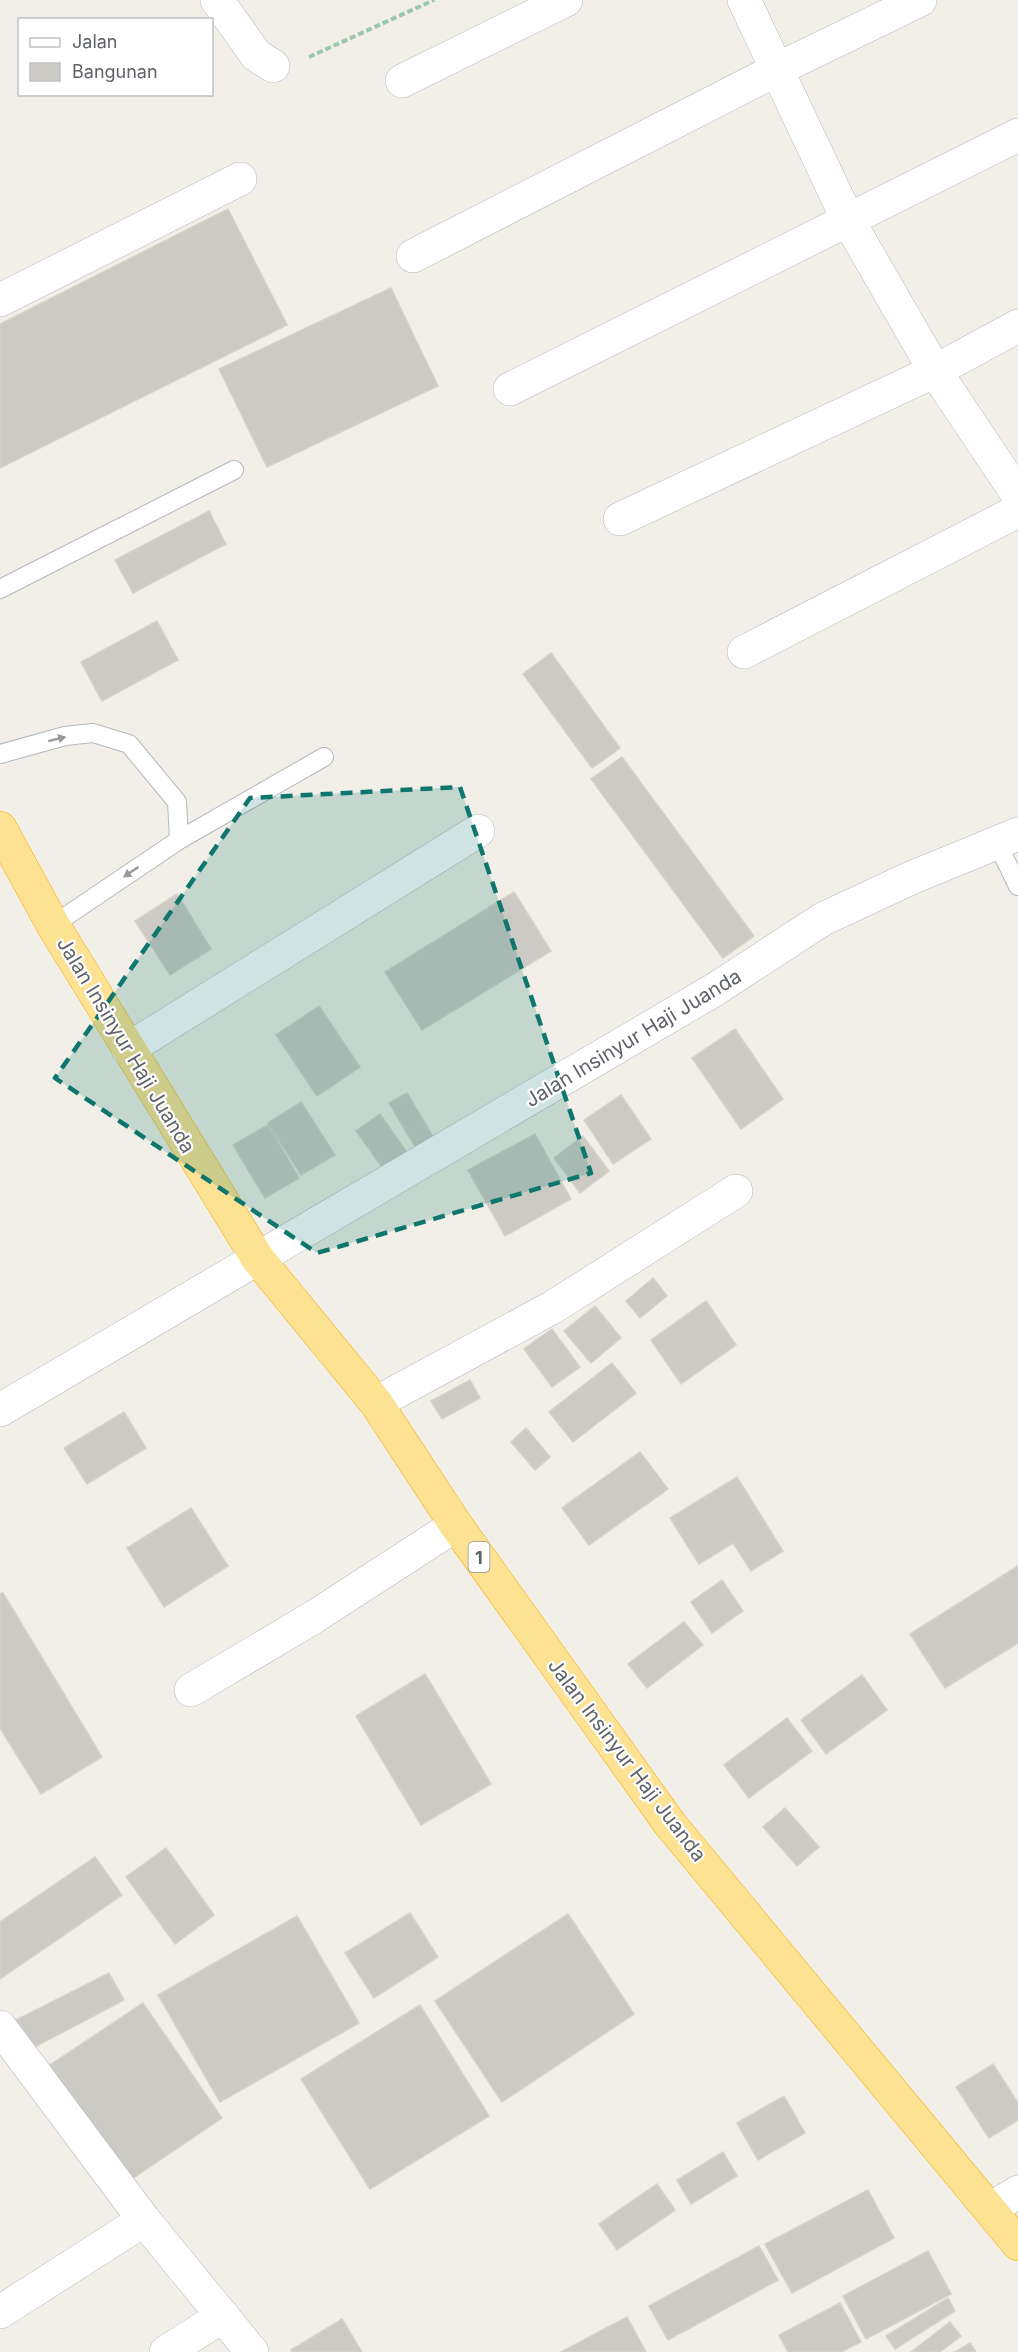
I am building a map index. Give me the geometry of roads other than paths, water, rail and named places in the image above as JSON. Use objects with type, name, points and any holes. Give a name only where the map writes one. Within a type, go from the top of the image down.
[{"type":"highway","name":"Jalan Insinyur Haji Juanda","points":[[0,828],[53,925],[258,1259],[376,1403],[456,1525],[670,1824],[1018,2244]]},
{"type":"street","points":[[217,0],[256,55],[273,66]]},
{"type":"street","points":[[402,81],[566,0]]},
{"type":"street","points":[[744,0],[848,220],[935,371],[1018,495]]},
{"type":"street","points":[[413,256],[778,69],[920,0]]},
{"type":"street","points":[[510,388],[1018,135]]},
{"type":"street","points":[[0,300],[240,179]]},
{"type":"street","points":[[620,519],[935,371],[1018,327]]},
{"type":"street","points":[[744,652],[1018,511]]},
{"type":"street","points":[[128,1050],[478,831]]},
{"type":"street","name":"Jalan Insinyur Haji Juanda","points":[[258,1259],[714,990],[823,919],[911,878],[1008,839]]},
{"type":"street","points":[[376,1403],[554,1307],[736,1191]]},
{"type":"street","points":[[0,1410],[258,1259]]},
{"type":"street","points":[[191,1690],[314,1617],[456,1525]]},
{"type":"street","points":[[0,2026],[144,2220],[252,2352]]},
{"type":"street","points":[[990,2209],[1018,2192]]},
{"type":"street","points":[[0,2312],[144,2220]]},
{"type":"street","points":[[166,2352],[223,2316]]},
{"type":"lane","points":[[0,589],[234,470]]},
{"type":"lane","points":[[0,754],[65,736],[93,732],[129,744],[177,802],[179,840]]},
{"type":"lane","points":[[53,925],[179,840],[324,757]]},
{"type":"lane","points":[[1008,839],[1018,886]]}]
